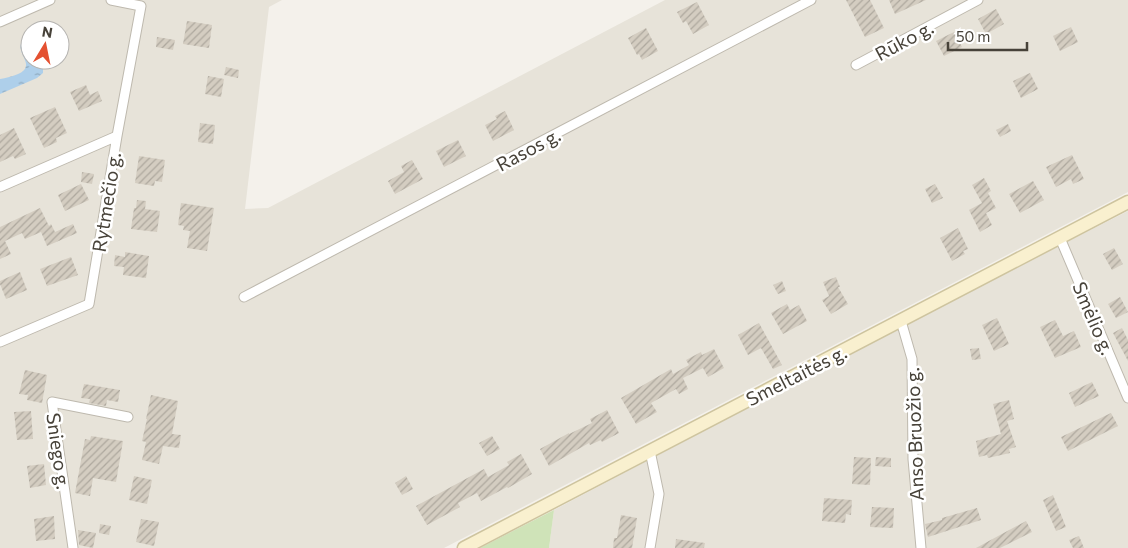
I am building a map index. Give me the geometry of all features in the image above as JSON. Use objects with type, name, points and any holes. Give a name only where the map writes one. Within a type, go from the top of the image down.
[{"type":"main road","name":"Smeltaitės g.","points":[[464,548],[1128,202]]},
{"type":"street","points":[[0,22],[50,0]]},
{"type":"street","name":"Rytmečio g.","points":[[0,342],[89,304],[141,6],[111,0]]},
{"type":"street","name":"Rasos g.","points":[[244,297],[811,0]]},
{"type":"street","name":"Rūko g.","points":[[856,65],[978,0]]},
{"type":"street","points":[[0,187],[117,136]]},
{"type":"street","name":"Smėlio g.","points":[[1060,238],[1128,398]]},
{"type":"street","name":"Anso Bruožio g.","points":[[901,321],[912,359],[913,459],[921,548]]},
{"type":"street","name":"Sniego g.","points":[[73,548],[52,402],[128,417]]},
{"type":"street","points":[[650,450],[659,494],[650,548]]},
{"type":"shaded area","points":[[0,0],[282,0],[269,7],[245,209],[268,208],[665,0],[1128,0],[1128,192],[444,548],[0,548]]},
{"type":"shaded area","points":[[1128,211],[1128,548],[549,548],[554,510],[933,310]]},
{"type":"green space","points":[[554,510],[549,548],[480,548]]},
{"type":"water","points":[[43,70],[43,73],[37,78],[0,94],[0,79],[23,71]]},
{"type":"building","points":[[846,0],[870,0],[884,28],[865,37]]},
{"type":"building","points":[[889,0],[926,0],[895,14]]},
{"type":"building","points":[[697,2],[709,25],[693,34],[686,21],[683,23],[677,12]]},
{"type":"building","points":[[996,9],[1004,24],[986,34],[978,19]]},
{"type":"building","points":[[187,21],[212,25],[209,48],[183,44]]},
{"type":"building","points":[[1071,27],[1078,42],[1060,51],[1053,36]]},
{"type":"building","points":[[646,28],[658,51],[642,60],[639,54],[637,55],[628,38]]},
{"type":"building","points":[[954,32],[962,47],[944,56],[936,41]]},
{"type":"building","points":[[157,37],[175,40],[173,50],[156,47]]},
{"type":"building","points":[[226,67],[239,70],[238,78],[224,75]]},
{"type":"building","points":[[1030,73],[1038,89],[1021,98],[1013,81]]},
{"type":"building","points":[[208,76],[224,79],[221,97],[205,94]]},
{"type":"building","points":[[86,85],[90,95],[98,91],[102,101],[79,111],[70,92]]},
{"type":"building","points":[[55,107],[67,133],[56,138],[57,142],[44,148],[30,118]]},
{"type":"building","points":[[505,111],[514,130],[493,141],[485,125],[497,119],[495,116]]},
{"type":"building","points":[[200,123],[215,125],[213,144],[198,142]]},
{"type":"building","points":[[1008,124],[1011,131],[1000,137],[996,130]]},
{"type":"building","points":[[14,128],[26,154],[15,159],[13,156],[0,162],[0,135]]},
{"type":"building","points":[[458,140],[466,156],[444,167],[436,151]]},
{"type":"building","points":[[1072,155],[1084,179],[1073,184],[1071,179],[1056,187],[1046,167]]},
{"type":"building","points":[[139,156],[165,160],[162,182],[155,181],[154,186],[135,183]]},
{"type":"building","points":[[412,160],[423,179],[395,194],[388,181],[404,172],[401,166]]},
{"type":"building","points":[[82,172],[94,174],[92,184],[81,182]]},
{"type":"building","points":[[984,178],[991,191],[988,193],[996,208],[986,213],[992,225],[980,232],[969,210],[982,203],[972,185]]},
{"type":"building","points":[[1033,181],[1044,200],[1020,213],[1009,194]]},
{"type":"building","points":[[81,184],[89,200],[65,211],[58,195]]},
{"type":"building","points":[[935,184],[943,198],[932,203],[925,189]]},
{"type":"building","points":[[137,200],[146,201],[145,209],[160,211],[157,232],[131,229]]},
{"type":"building","points":[[181,203],[214,208],[207,251],[187,248],[190,231],[183,230],[184,226],[178,225]]},
{"type":"building","points":[[40,208],[49,226],[51,224],[55,232],[73,224],[77,233],[47,246],[41,232],[25,239],[22,233],[5,241],[11,254],[0,259],[0,227]]},
{"type":"building","points":[[958,228],[968,249],[963,251],[965,254],[952,261],[940,238]]},
{"type":"building","points":[[1114,248],[1123,264],[1112,270],[1103,254]]},
{"type":"building","points":[[125,252],[149,256],[146,278],[123,275],[124,267],[114,266],[115,255],[125,257]]},
{"type":"building","points":[[71,257],[78,275],[47,286],[40,269]]},
{"type":"building","points":[[20,272],[27,290],[6,299],[0,281]]},
{"type":"building","points":[[836,277],[840,287],[838,287],[848,304],[831,314],[822,300],[829,296],[823,282]]},
{"type":"building","points":[[782,281],[786,291],[778,294],[773,285]]},
{"type":"building","points":[[1120,297],[1128,312],[1116,318],[1108,304]]},
{"type":"building","points":[[787,304],[790,310],[799,305],[807,321],[783,334],[771,313]]},
{"type":"building","points":[[997,318],[1009,344],[994,351],[982,325]]},
{"type":"building","points":[[1055,320],[1063,336],[1074,331],[1081,347],[1055,358],[1040,327]]},
{"type":"building","points":[[759,323],[782,365],[773,369],[761,348],[748,355],[738,335]]},
{"type":"building","points":[[1122,328],[1128,340],[1128,361],[1113,333]]},
{"type":"building","points":[[979,348],[981,359],[972,360],[970,349]]},
{"type":"building","points":[[714,349],[724,368],[708,377],[703,368],[683,378],[688,389],[679,394],[676,389],[651,403],[657,412],[636,424],[621,398],[671,369],[673,374],[689,365],[686,360],[701,352],[702,355]]},
{"type":"building","points":[[25,370],[47,375],[42,403],[27,400],[28,395],[19,394]]},
{"type":"building","points":[[1092,382],[1099,396],[1075,407],[1069,393]]},
{"type":"building","points":[[84,384],[120,390],[118,402],[107,400],[106,406],[89,403],[90,399],[81,398]]},
{"type":"building","points":[[151,395],[178,401],[172,434],[181,435],[179,448],[163,446],[159,464],[142,460],[146,442],[142,441]]},
{"type":"building","points":[[1009,400],[1014,419],[1007,421],[1016,447],[1009,449],[1010,453],[988,458],[987,455],[979,457],[976,441],[1001,434],[993,404]]},
{"type":"building","points":[[607,410],[619,433],[602,442],[601,440],[590,445],[589,443],[549,466],[540,449],[592,423],[590,419]]},
{"type":"building","points":[[31,411],[33,439],[17,440],[14,412]]},
{"type":"building","points":[[1111,413],[1118,426],[1068,451],[1061,437]]},
{"type":"building","points":[[91,436],[123,441],[116,482],[93,478],[90,496],[75,493],[85,439],[90,440]]},
{"type":"building","points":[[492,436],[500,449],[487,456],[479,443]]},
{"type":"building","points":[[521,454],[532,474],[481,501],[477,493],[458,503],[460,507],[427,525],[416,506],[484,469],[488,477],[509,465],[507,462]]},
{"type":"building","points":[[854,457],[871,458],[870,485],[852,484]]},
{"type":"building","points":[[876,457],[891,458],[891,467],[875,466]]},
{"type":"building","points":[[44,464],[46,485],[30,488],[27,466]]},
{"type":"building","points":[[134,476],[152,480],[147,504],[129,500]]},
{"type":"building","points":[[406,476],[413,489],[402,495],[395,483]]},
{"type":"building","points":[[1053,495],[1066,527],[1056,531],[1043,500]]},
{"type":"building","points":[[824,498],[852,500],[851,515],[846,514],[845,523],[822,521]]},
{"type":"building","points":[[872,507],[894,508],[893,528],[870,527]]},
{"type":"building","points":[[977,508],[981,520],[928,537],[925,524]]},
{"type":"building","points":[[621,515],[637,518],[632,548],[613,548],[614,538],[617,538]]},
{"type":"building","points":[[54,516],[55,539],[36,541],[34,519]]},
{"type":"building","points":[[141,519],[159,522],[154,546],[136,542]]},
{"type":"building","points":[[1026,521],[1032,532],[1000,548],[976,548]]},
{"type":"building","points":[[100,524],[111,526],[109,535],[99,533]]},
{"type":"building","points":[[78,530],[96,533],[93,548],[79,545]]},
{"type":"building","points":[[1079,536],[1084,548],[1073,548],[1069,540]]},
{"type":"building","points":[[676,539],[705,543],[704,548],[675,548]]}]
